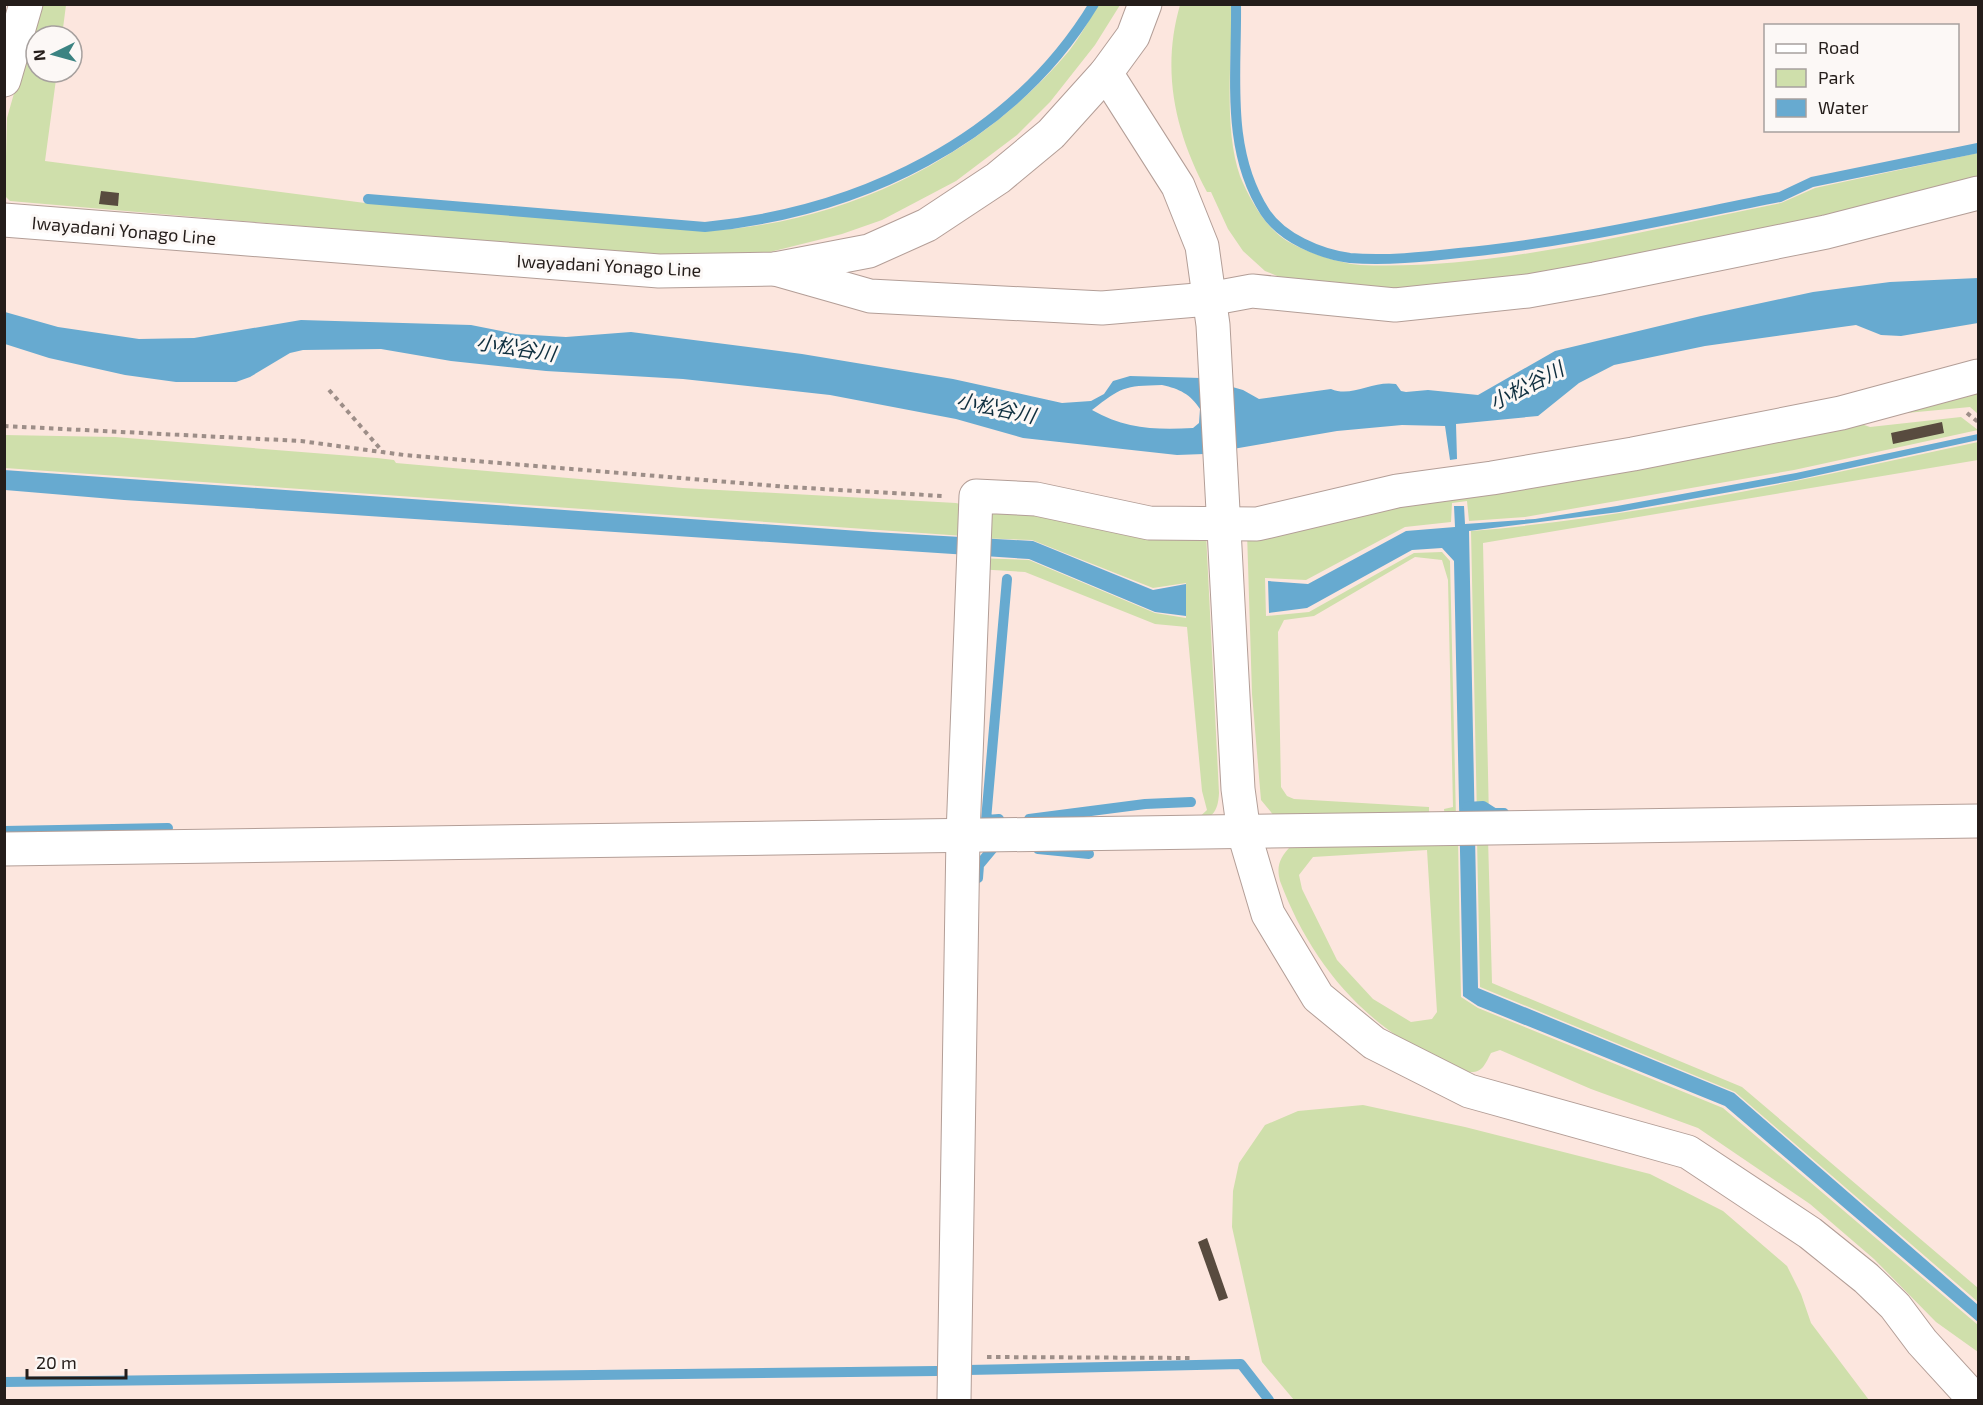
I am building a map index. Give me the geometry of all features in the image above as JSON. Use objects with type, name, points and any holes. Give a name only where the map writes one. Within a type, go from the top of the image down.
[{"type":"street","points":[[4,80],[26,4]]},
{"type":"street","name":"Iwayadani Yonago Line","points":[[4,220],[659,271],[775,269],[869,251],[927,225],[998,178],[1051,134],[1106,73],[1133,36],[1145,4]]},
{"type":"street","points":[[1106,73],[1178,186],[1202,246],[1211,312],[1238,789],[1244,833],[1268,914],[1318,997],[1374,1043],[1469,1091],[1688,1152],[1810,1233],[1866,1278],[1895,1306],[1922,1342],[1977,1400]]},
{"type":"street","points":[[775,269],[870,296],[1211,312],[1252,291],[1395,305],[1528,291],[1826,231],[1978,193]]},
{"type":"street","points":[[954,1401],[963,835],[976,496],[1036,499],[1149,523],[1223,511],[1257,524],[1397,491],[1515,474],[1841,413],[1978,376]]},
{"type":"street","points":[[4,849],[1978,821]]},
{"type":"path","points":[[330,390],[384,452]]},
{"type":"path","points":[[4,426],[301,441],[384,452],[788,487],[976,496]]},
{"type":"path","points":[[953,1356],[1194,1358]]},
{"type":"green space","points":[[39,5],[66,5],[64,24],[34,24]]},
{"type":"green space","points":[[1098,5],[1120,5],[1095,45],[1050,102],[1017,135],[956,181],[882,220],[842,234],[770,252],[733,257],[627,254],[10,201],[5,196],[7,118],[24,58],[24,84],[55,84],[45,161],[365,203],[703,231],[755,226],[807,215],[857,200],[905,179],[951,153],[994,123],[1033,89],[1069,51]]},
{"type":"green space","points":[[1180,5],[1232,5],[1230,114],[1235,157],[1243,184],[1262,217],[1280,236],[1307,251],[1342,262],[1360,265],[1411,265],[1464,262],[1571,246],[1781,203],[1815,188],[1978,153],[1978,183],[1466,291],[1304,287],[1265,271],[1243,251],[1228,229],[1211,192],[1207,192],[1196,169],[1179,124],[1174,101],[1172,54],[1174,30]]},
{"type":"green space","points":[[1978,382],[1978,414],[1970,407],[1875,416]]},
{"type":"green space","points":[[1961,417],[1978,430],[1794,470],[1525,517],[1469,521],[1467,501],[1452,503],[1451,522],[1405,527],[1306,580],[1265,578],[1266,616],[1309,612],[1414,553],[1442,552],[1450,561],[1456,819],[1445,819],[1444,809],[1453,807],[1448,580],[1442,560],[1415,557],[1314,616],[1284,620],[1278,632],[1281,787],[1287,796],[1294,799],[1429,807],[1429,819],[1275,817],[1261,800],[1252,694],[1247,532],[1847,419],[1870,427]]},
{"type":"green space","points":[[4,435],[115,437],[377,458],[394,460],[396,463],[683,488],[956,503],[960,504],[964,536],[5,468]]},
{"type":"green space","points":[[1978,442],[1978,460],[1483,543],[1489,819],[1477,819],[1471,531],[1599,516],[1726,495]]},
{"type":"green space","points":[[992,505],[1206,533],[1219,793],[1215,810],[1209,817],[1193,823],[1207,810],[1202,791],[1187,627],[1155,624],[1025,572],[976,569],[977,558],[1029,560],[1155,613],[1186,618],[1186,583],[1153,588],[1032,540],[978,538]]},
{"type":"green space","points":[[1477,838],[1488,838],[1492,983],[1742,1087],[1978,1288],[1978,1302],[1735,1092],[1480,987]]},
{"type":"green space","points":[[1458,839],[1461,997],[1478,1008],[1723,1108],[1978,1325],[1978,1352],[1936,1322],[1874,1259],[1810,1204],[1698,1128],[1591,1089],[1500,1050],[1491,1053],[1481,1069],[1469,1072],[1413,1046],[1384,1027],[1346,992],[1330,972],[1315,951],[1290,906],[1278,871],[1284,854],[1291,846]],"holes":[[[1427,850],[1437,1012],[1432,1019],[1411,1022],[1373,999],[1337,960],[1302,889],[1299,875],[1313,857]]]},
{"type":"green space","points":[[1363,1105],[1465,1127],[1650,1174],[1723,1211],[1787,1266],[1801,1294],[1811,1323],[1869,1400],[1294,1400],[1262,1362],[1232,1227],[1233,1191],[1239,1163],[1265,1125],[1298,1111]]},
{"type":"water","name":"小松谷川","points":[[1978,278],[1978,323],[1901,336],[1881,335],[1856,325],[1705,346],[1614,365],[1579,383],[1538,416],[1456,424],[1457,459],[1450,460],[1445,426],[1402,425],[1337,431],[1204,454],[1177,455],[1023,438],[956,419],[830,395],[683,379],[546,371],[451,361],[381,349],[303,350],[290,353],[250,377],[236,382],[176,382],[125,375],[49,358],[5,344],[5,312],[58,327],[139,339],[194,338],[301,320],[471,325],[516,334],[566,337],[631,332],[802,354],[953,379],[1062,403],[1091,401],[1104,394],[1113,381],[1130,376],[1201,378],[1243,390],[1259,399],[1331,389],[1355,390],[1387,383],[1396,384],[1401,391],[1406,392],[1428,390],[1478,395],[1555,351],[1813,292],[1890,282]],"holes":[[[1162,385],[1179,390],[1192,399],[1200,409],[1199,423],[1193,428],[1141,427],[1116,421],[1092,410],[1124,389]]]},
{"type":"water","points":[[1978,434],[1978,440],[1796,480],[1619,512],[1469,531],[1478,988],[1734,1093],[1978,1305],[1978,1322],[1725,1106],[1478,1006],[1463,996],[1454,561],[1442,548],[1412,550],[1307,608],[1269,613],[1268,581],[1308,584],[1406,531],[1455,527],[1454,506],[1464,506],[1465,524],[1535,519],[1796,473]]},
{"type":"water","points":[[4,470],[873,532],[1033,541],[1153,590],[1186,584],[1186,616],[1155,612],[1029,559],[124,500],[5,490]]},
{"type":"building","points":[[101,191],[119,193],[118,206],[99,204]]},
{"type":"building","points":[[1942,422],[1944,433],[1893,444],[1891,433]]},
{"type":"building","points":[[1207,1238],[1228,1298],[1219,1301],[1198,1242]]},
{"type":"waterway","points":[[368,199],[705,227],[763,219],[819,205],[874,186],[926,161],[975,131],[1020,95],[1060,52],[1094,4]]},
{"type":"waterway","points":[[1236,4],[1236,111],[1244,163],[1252,188],[1265,212],[1281,230],[1314,249],[1338,256],[1377,259],[1418,257],[1540,243],[1780,197],[1812,182],[1978,148]]},
{"type":"waterway","points":[[999,819],[986,820],[1007,579]]},
{"type":"waterway","points":[[1029,819],[1145,804],[1191,802]]},
{"type":"waterway","points":[[1467,807],[1483,806],[1494,813],[1504,813]]},
{"type":"waterway","points":[[4,831],[168,828]]},
{"type":"waterway","points":[[978,878],[979,865],[994,847],[1001,847]]},
{"type":"waterway","points":[[1038,849],[1089,854]]},
{"type":"waterway","points":[[967,1370],[1241,1364],[1269,1400]]},
{"type":"waterway","points":[[4,1382],[937,1371]]}]
